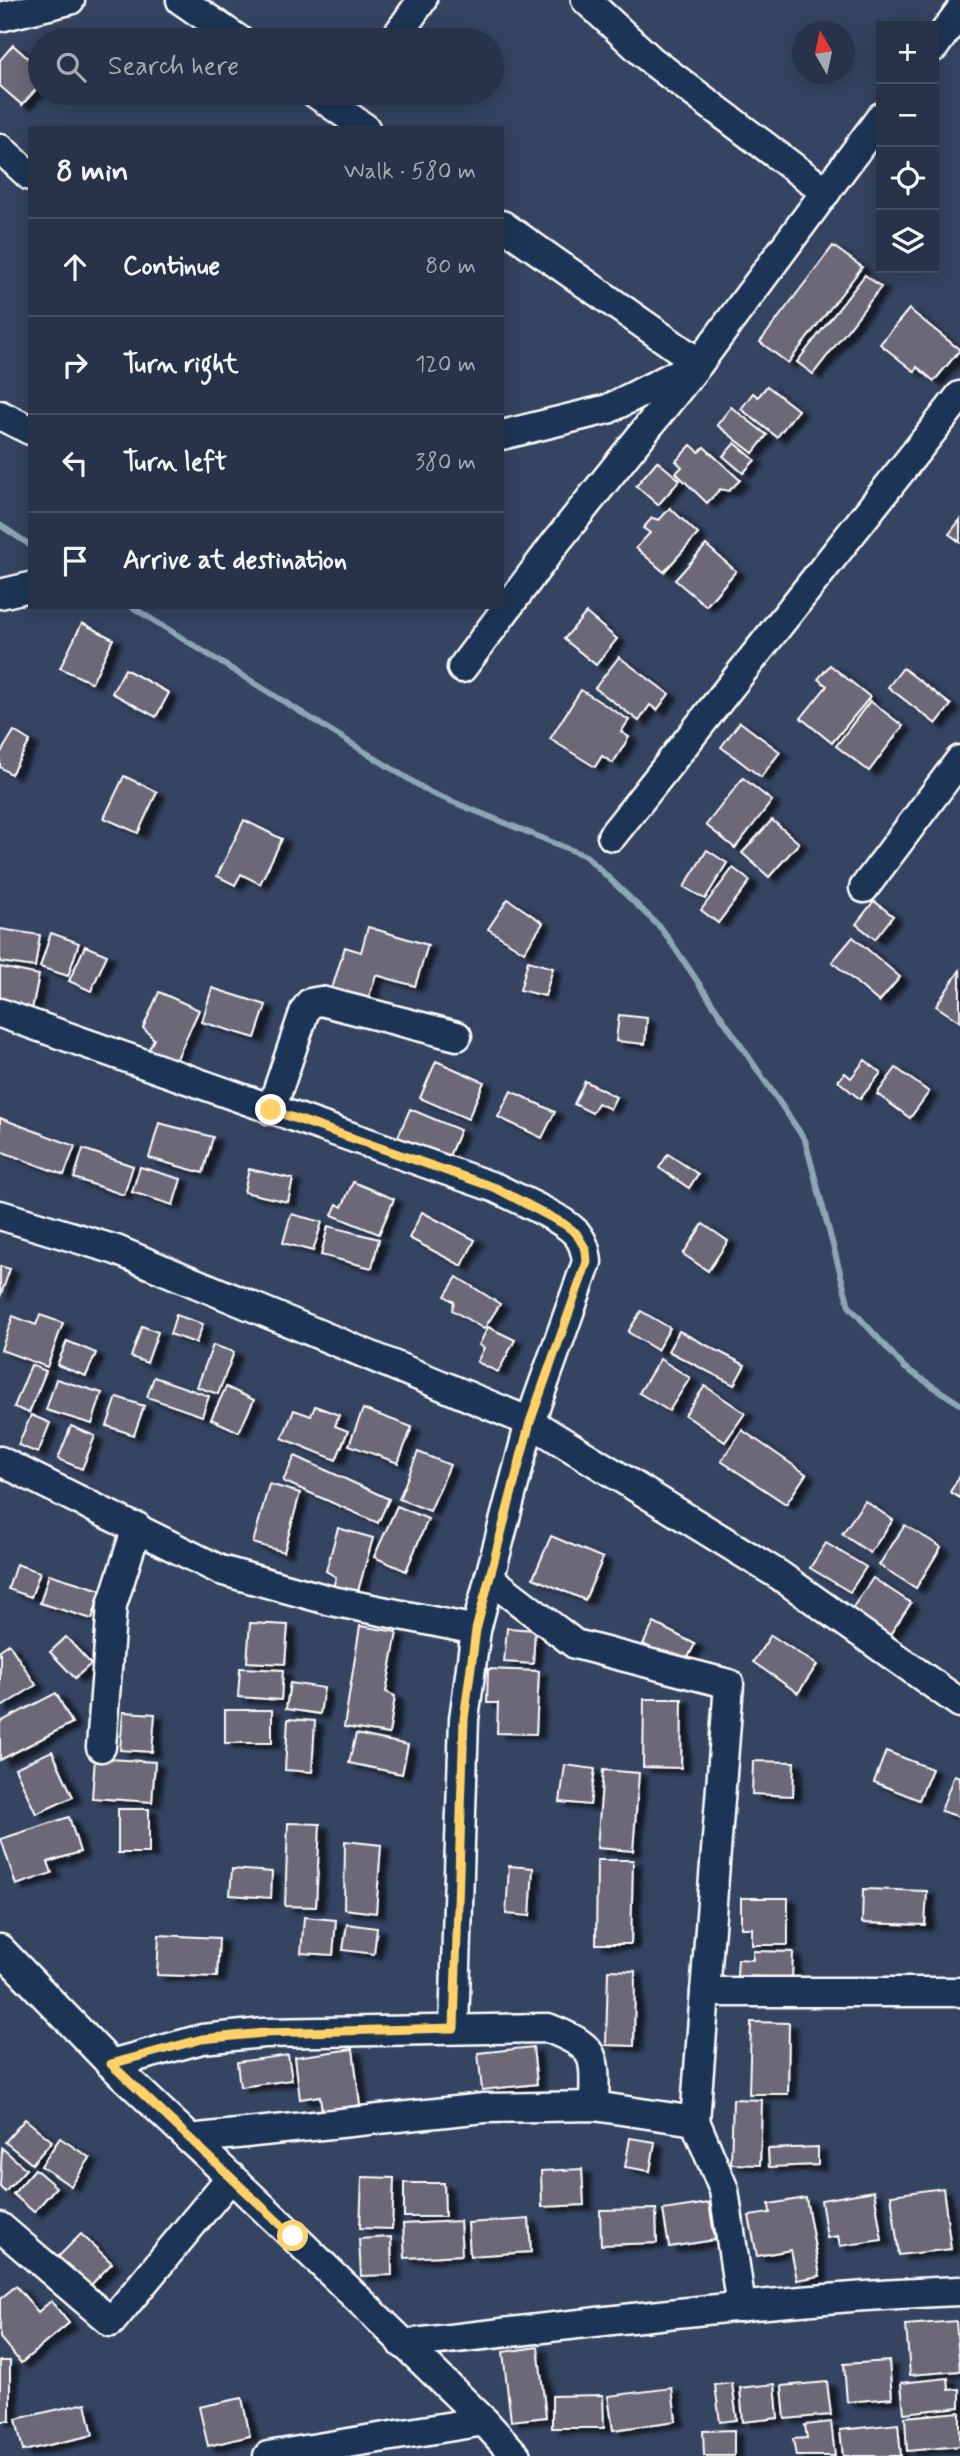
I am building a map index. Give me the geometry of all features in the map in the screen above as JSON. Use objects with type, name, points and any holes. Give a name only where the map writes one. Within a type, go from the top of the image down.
[{"type":"street","points":[[0,17],[70,0]]},
{"type":"street","points":[[181,0],[222,28]]},
{"type":"street","points":[[402,28],[422,0]]},
{"type":"street","points":[[586,0],[652,61],[826,192]]},
{"type":"street","points":[[954,0],[960,5]]},
{"type":"street","points":[[939,40],[960,11]]},
{"type":"street","points":[[462,668],[557,541],[699,363],[876,124]]},
{"type":"street","points":[[0,148],[28,174]]},
{"type":"street","points":[[504,226],[699,363]]},
{"type":"street","points":[[504,435],[608,409],[699,363]]},
{"type":"street","points":[[612,836],[960,396]]},
{"type":"street","points":[[0,415],[28,429]]},
{"type":"street","points":[[0,594],[28,587]]},
{"type":"street","points":[[864,888],[960,760]]},
{"type":"street","points":[[271,1110],[305,1010],[310,1003],[321,1001],[457,1036]]},
{"type":"street","points":[[0,1013],[496,1188],[564,1224],[576,1233],[586,1250],[587,1262],[530,1422],[476,1630],[464,1719],[454,2028]]},
{"type":"street","points":[[0,1216],[116,1250],[530,1422],[779,1575],[960,1703]]},
{"type":"street","points":[[0,1461],[220,1570],[332,1601],[476,1630]]},
{"type":"street","points":[[101,1747],[112,1605],[137,1527]]},
{"type":"street","points":[[489,1578],[575,1644],[729,1684],[695,2121],[724,2190],[741,2307]]},
{"type":"street","points":[[0,1950],[111,2064],[484,2421],[516,2456]]},
{"type":"street","points":[[705,1992],[960,1992]]},
{"type":"street","points":[[111,2064],[202,2039],[251,2034],[548,2028],[576,2039],[589,2050],[595,2066],[594,2106]]},
{"type":"street","points":[[190,2139],[484,2108],[594,2106],[695,2121]]},
{"type":"street","points":[[0,2227],[111,2322],[230,2177]]},
{"type":"street","points":[[403,2343],[741,2307],[960,2291]]},
{"type":"street","points":[[268,2456],[484,2421]]},
{"type":"building","points":[[13,45],[28,58],[28,98],[22,105],[0,86],[0,60]]},
{"type":"building","points":[[833,246],[862,267],[788,363],[760,342]]},
{"type":"building","points":[[865,275],[881,287],[813,374],[797,362]]},
{"type":"building","points":[[909,309],[960,350],[934,381],[917,367],[915,372],[880,344]]},
{"type":"building","points":[[767,386],[798,410],[777,437],[741,409],[753,393],[758,397]]},
{"type":"building","points":[[731,407],[767,435],[753,453],[717,425]]},
{"type":"building","points":[[735,443],[755,460],[743,473],[723,456]]},
{"type":"building","points":[[691,445],[699,452],[704,447],[740,480],[729,491],[720,489],[707,503],[676,473],[682,467],[676,461]]},
{"type":"building","points":[[657,461],[680,480],[658,505],[636,486]]},
{"type":"building","points":[[670,508],[698,534],[664,572],[636,548],[650,533],[643,528],[652,518],[659,520]]},
{"type":"building","points":[[960,520],[960,542],[949,534]]},
{"type":"building","points":[[706,545],[736,571],[706,606],[675,580]]},
{"type":"building","points":[[586,613],[617,639],[596,665],[564,639]]},
{"type":"building","points":[[82,623],[113,639],[92,683],[60,668]]},
{"type":"building","points":[[619,657],[669,694],[657,710],[650,705],[639,721],[595,688]]},
{"type":"building","points":[[830,665],[870,697],[832,743],[801,718],[827,686],[818,679]]},
{"type":"building","points":[[903,668],[951,705],[936,724],[888,687]]},
{"type":"building","points":[[125,669],[169,693],[156,717],[112,693]]},
{"type":"building","points":[[581,690],[629,720],[621,732],[629,737],[613,763],[602,756],[595,767],[550,739]]},
{"type":"building","points":[[870,701],[903,726],[869,771],[836,746]]},
{"type":"building","points":[[740,722],[780,752],[761,777],[721,747]]},
{"type":"building","points":[[14,731],[30,741],[11,774],[0,767],[0,754]]},
{"type":"building","points":[[124,776],[157,792],[138,833],[104,818]]},
{"type":"building","points":[[743,778],[772,801],[735,848],[706,825]]},
{"type":"building","points":[[244,820],[282,839],[260,884],[241,874],[235,885],[217,876]]},
{"type":"building","points":[[772,820],[799,843],[769,877],[742,853]]},
{"type":"building","points":[[707,850],[727,863],[705,899],[684,887]]},
{"type":"building","points":[[733,868],[750,881],[718,923],[701,910]]},
{"type":"building","points":[[508,899],[543,923],[524,952],[488,929]]},
{"type":"building","points":[[874,901],[893,916],[875,939],[856,924]]},
{"type":"building","points":[[368,927],[428,945],[415,986],[376,975],[365,1009],[329,998],[345,947],[361,952]]},
{"type":"building","points":[[0,929],[40,935],[35,967],[0,962]]},
{"type":"building","points":[[51,933],[79,943],[68,976],[40,967]]},
{"type":"building","points":[[853,937],[900,977],[879,1002],[832,962]]},
{"type":"building","points":[[85,946],[107,955],[91,991],[69,981]]},
{"type":"building","points":[[528,961],[553,968],[545,996],[520,990]]},
{"type":"building","points":[[0,967],[39,975],[31,1014],[0,1008]]},
{"type":"building","points":[[960,970],[960,1022],[936,1006]]},
{"type":"building","points":[[212,988],[266,1005],[255,1038],[202,1022]]},
{"type":"building","points":[[159,992],[199,1010],[175,1063],[148,1051],[154,1039],[143,1028]]},
{"type":"building","points":[[619,1015],[647,1018],[645,1044],[616,1041]]},
{"type":"building","points":[[865,1060],[881,1073],[860,1099],[838,1081],[845,1073],[851,1078]]},
{"type":"building","points":[[436,1061],[484,1082],[468,1119],[420,1098]]},
{"type":"building","points":[[896,1068],[929,1092],[910,1118],[877,1094]]},
{"type":"building","points":[[585,1081],[616,1097],[610,1109],[598,1103],[592,1113],[574,1104]]},
{"type":"building","points":[[511,1091],[555,1112],[542,1138],[498,1117]]},
{"type":"building","points":[[410,1109],[460,1130],[447,1161],[397,1139]]},
{"type":"building","points":[[0,1118],[75,1146],[64,1175],[0,1151]]},
{"type":"building","points":[[159,1123],[213,1137],[203,1173],[149,1158]]},
{"type":"building","points":[[83,1149],[133,1166],[124,1195],[74,1178]]},
{"type":"building","points":[[668,1154],[698,1174],[689,1188],[659,1168]]},
{"type":"building","points":[[140,1167],[181,1179],[173,1205],[132,1192]]},
{"type":"building","points":[[249,1169],[293,1179],[288,1202],[244,1192]]},
{"type":"building","points":[[353,1182],[394,1199],[379,1234],[332,1215],[337,1204],[342,1207]]},
{"type":"building","points":[[422,1212],[475,1240],[462,1266],[409,1238]]},
{"type":"building","points":[[291,1214],[322,1222],[313,1251],[283,1243]]},
{"type":"building","points":[[703,1224],[728,1241],[708,1271],[683,1254]]},
{"type":"building","points":[[328,1226],[379,1239],[372,1268],[321,1255]]},
{"type":"building","points":[[0,1266],[10,1269],[0,1297]]},
{"type":"building","points":[[457,1277],[500,1304],[484,1329],[452,1310],[454,1302],[445,1296]]},
{"type":"building","points":[[641,1311],[670,1328],[657,1350],[628,1332]]},
{"type":"building","points":[[40,1315],[63,1323],[47,1367],[1,1350],[13,1316],[36,1325]]},
{"type":"building","points":[[176,1315],[203,1324],[196,1343],[170,1334]]},
{"type":"building","points":[[142,1326],[158,1332],[147,1363],[131,1357]]},
{"type":"building","points":[[488,1327],[515,1340],[498,1372],[477,1362],[484,1348],[479,1345]]},
{"type":"building","points":[[679,1331],[745,1365],[734,1385],[668,1351]]},
{"type":"building","points":[[67,1341],[96,1353],[86,1376],[57,1365]]},
{"type":"building","points":[[213,1345],[234,1352],[218,1394],[197,1387]]},
{"type":"building","points":[[660,1359],[690,1378],[669,1411],[639,1393]]},
{"type":"building","points":[[31,1365],[46,1371],[29,1413],[14,1407]]},
{"type":"building","points":[[154,1377],[209,1396],[202,1416],[147,1397]]},
{"type":"building","points":[[56,1379],[102,1393],[92,1424],[46,1410]]},
{"type":"building","points":[[705,1386],[745,1413],[725,1442],[685,1415]]},
{"type":"building","points":[[226,1387],[254,1400],[239,1432],[211,1419]]},
{"type":"building","points":[[117,1397],[144,1406],[134,1435],[107,1426]]},
{"type":"building","points":[[315,1406],[339,1415],[335,1426],[348,1431],[336,1460],[282,1438],[294,1410],[311,1416]]},
{"type":"building","points":[[363,1409],[412,1427],[398,1463],[349,1445]]},
{"type":"building","points":[[31,1415],[50,1423],[38,1453],[18,1445]]},
{"type":"building","points":[[71,1426],[95,1436],[82,1469],[58,1459]]},
{"type":"building","points":[[742,1430],[806,1474],[786,1504],[721,1461]]},
{"type":"building","points":[[418,1452],[450,1465],[430,1511],[399,1499]]},
{"type":"building","points":[[295,1456],[389,1499],[378,1523],[283,1481]]},
{"type":"building","points":[[960,1476],[960,1498],[950,1492]]},
{"type":"building","points":[[269,1484],[300,1493],[284,1552],[253,1543]]},
{"type":"building","points":[[865,1501],[893,1520],[870,1553],[842,1534]]},
{"type":"building","points":[[397,1506],[428,1519],[406,1571],[374,1557]]},
{"type":"building","points":[[905,1525],[941,1547],[916,1588],[879,1565]]},
{"type":"building","points":[[338,1528],[373,1538],[356,1598],[332,1591],[336,1577],[326,1571]]},
{"type":"building","points":[[551,1536],[603,1558],[585,1600],[533,1578]]},
{"type":"building","points":[[826,1543],[866,1567],[850,1592],[810,1568]]},
{"type":"building","points":[[16,1564],[40,1572],[31,1597],[8,1589]]},
{"type":"building","points":[[49,1574],[101,1590],[92,1619],[40,1603]]},
{"type":"building","points":[[873,1578],[911,1603],[887,1639],[849,1613]]},
{"type":"building","points":[[250,1623],[288,1625],[285,1664],[247,1662]]},
{"type":"building","points":[[654,1623],[695,1644],[684,1665],[643,1644]]},
{"type":"building","points":[[360,1626],[397,1632],[386,1692],[395,1696],[389,1734],[344,1727]]},
{"type":"building","points":[[507,1628],[535,1630],[533,1664],[504,1662]]},
{"type":"building","points":[[771,1635],[817,1665],[798,1693],[753,1662]]},
{"type":"building","points":[[66,1637],[91,1664],[75,1678],[50,1652]]},
{"type":"building","points":[[9,1644],[36,1685],[0,1708],[0,1650]]},
{"type":"building","points":[[240,1668],[283,1670],[281,1700],[238,1697]]},
{"type":"building","points":[[488,1669],[539,1671],[536,1734],[497,1733],[498,1703],[487,1703]]},
{"type":"building","points":[[290,1683],[324,1688],[320,1714],[286,1709]]},
{"type":"building","points":[[56,1693],[72,1723],[0,1760],[0,1722]]},
{"type":"building","points":[[644,1699],[682,1699],[681,1768],[643,1767]]},
{"type":"building","points":[[225,1710],[272,1710],[272,1743],[225,1743]]},
{"type":"building","points":[[123,1712],[155,1714],[152,1752],[120,1750]]},
{"type":"building","points":[[288,1719],[315,1721],[312,1772],[285,1770]]},
{"type":"building","points":[[356,1734],[408,1745],[402,1774],[349,1763]]},
{"type":"building","points":[[52,1751],[73,1797],[36,1814],[15,1768]]},
{"type":"building","points":[[886,1751],[932,1769],[919,1800],[874,1782]]},
{"type":"building","points":[[95,1758],[155,1762],[152,1802],[92,1798]]},
{"type":"building","points":[[753,1761],[794,1762],[793,1796],[752,1794]]},
{"type":"building","points":[[565,1765],[595,1769],[590,1805],[560,1802]]},
{"type":"building","points":[[603,1770],[639,1773],[633,1851],[597,1848]]},
{"type":"building","points":[[954,1775],[960,1777],[960,1817],[941,1811]]},
{"type":"building","points":[[118,1809],[149,1809],[149,1853],[118,1853]]},
{"type":"building","points":[[69,1817],[80,1852],[48,1862],[52,1873],[16,1885],[1,1839]]},
{"type":"building","points":[[288,1823],[320,1824],[316,1907],[285,1906]]},
{"type":"building","points":[[345,1841],[381,1845],[376,1913],[344,1909]]},
{"type":"building","points":[[597,1860],[633,1860],[631,1944],[596,1944]]},
{"type":"building","points":[[509,1866],[533,1868],[530,1916],[506,1914]]},
{"type":"building","points":[[232,1869],[272,1872],[271,1898],[230,1895]]},
{"type":"building","points":[[863,1889],[927,1891],[925,1925],[862,1923]]},
{"type":"building","points":[[741,1898],[788,1898],[788,1945],[752,1945],[752,1928],[741,1928]]},
{"type":"building","points":[[304,1917],[336,1920],[333,1955],[301,1953]]},
{"type":"building","points":[[347,1924],[377,1928],[374,1954],[343,1950]]},
{"type":"building","points":[[159,1935],[219,1938],[217,1977],[157,1975]]},
{"type":"building","points":[[753,1951],[793,1952],[792,1978],[737,1976],[738,1959],[753,1960]]},
{"type":"building","points":[[608,1970],[635,1971],[634,2046],[606,2045]]},
{"type":"building","points":[[751,2022],[789,2023],[788,2094],[749,2094]]},
{"type":"building","points":[[533,2047],[537,2084],[482,2090],[478,2053]]},
{"type":"building","points":[[353,2049],[360,2105],[322,2111],[320,2096],[300,2099],[295,2057]]},
{"type":"building","points":[[288,2055],[292,2080],[240,2087],[237,2062]]},
{"type":"building","points":[[733,2099],[762,2100],[760,2165],[731,2164]]},
{"type":"building","points":[[25,2119],[52,2141],[32,2164],[5,2142]]},
{"type":"building","points":[[60,2138],[90,2158],[71,2186],[41,2166]]},
{"type":"building","points":[[630,2138],[655,2142],[650,2171],[625,2167]]},
{"type":"building","points":[[818,2147],[818,2165],[769,2167],[768,2149]]},
{"type":"building","points":[[2,2148],[26,2169],[5,2192],[0,2187]]},
{"type":"building","points":[[35,2169],[56,2187],[34,2212],[13,2194]]},
{"type":"building","points":[[582,2169],[584,2205],[542,2207],[541,2171]]},
{"type":"building","points":[[362,2177],[394,2178],[392,2229],[360,2228]]},
{"type":"building","points":[[404,2183],[444,2183],[445,2217],[404,2217]]},
{"type":"building","points":[[943,2188],[951,2249],[899,2255],[891,2195]]},
{"type":"building","points":[[874,2191],[882,2240],[840,2246],[838,2236],[827,2238],[821,2200]]},
{"type":"building","points":[[806,2198],[820,2276],[797,2280],[791,2250],[757,2256],[749,2216],[770,2213],[769,2204]]},
{"type":"building","points":[[709,2203],[715,2240],[669,2247],[663,2210]]},
{"type":"building","points":[[656,2209],[657,2243],[601,2245],[600,2210]]},
{"type":"building","points":[[529,2219],[531,2252],[470,2256],[468,2223]]},
{"type":"building","points":[[460,2221],[462,2255],[405,2258],[403,2224]]},
{"type":"building","points":[[81,2234],[112,2263],[87,2289],[56,2259]]},
{"type":"building","points":[[391,2237],[392,2275],[361,2276],[359,2239]]},
{"type":"building","points":[[16,2286],[38,2312],[51,2301],[69,2323],[21,2363],[0,2338],[0,2299]]},
{"type":"building","points":[[956,2321],[960,2371],[910,2375],[906,2325]]},
{"type":"building","points":[[538,2347],[546,2417],[511,2421],[503,2352]]},
{"type":"building","points":[[0,2361],[10,2361],[10,2421],[0,2421]]},
{"type":"building","points":[[889,2361],[892,2398],[847,2402],[844,2364]]},
{"type":"building","points":[[948,2378],[949,2390],[960,2389],[960,2407],[904,2413],[901,2383]]},
{"type":"building","points":[[827,2382],[831,2415],[785,2419],[782,2386]]},
{"type":"building","points":[[732,2383],[737,2420],[720,2422],[715,2385]]},
{"type":"building","points":[[775,2384],[778,2418],[743,2422],[740,2388]]},
{"type":"building","points":[[672,2388],[676,2421],[613,2430],[608,2396]]},
{"type":"building","points":[[603,2395],[604,2428],[552,2428],[552,2396]]},
{"type":"building","points":[[242,2398],[250,2436],[208,2446],[199,2407]]},
{"type":"building","points":[[86,2403],[93,2435],[23,2451],[16,2419]]},
{"type":"building","points":[[960,2412],[960,2446],[907,2451],[905,2417]]},
{"type":"building","points":[[831,2422],[835,2456],[796,2456],[793,2439],[807,2438],[805,2425]]},
{"type":"building","points":[[898,2424],[901,2456],[843,2456],[840,2430]]},
{"type":"building","points":[[734,2430],[734,2456],[704,2456],[703,2431]]},
{"type":"waterway","points":[[0,525],[28,544]]},
{"type":"waterway","points":[[135,609],[431,793],[586,856],[662,929],[805,1140],[849,1306],[905,1368],[960,1404]]},
{"type":"route","points":[[271,1110],[496,1188],[576,1233],[586,1250],[587,1262],[530,1422],[476,1630],[464,1719],[454,2028],[264,2033],[202,2039],[111,2064],[293,2236]]}]
